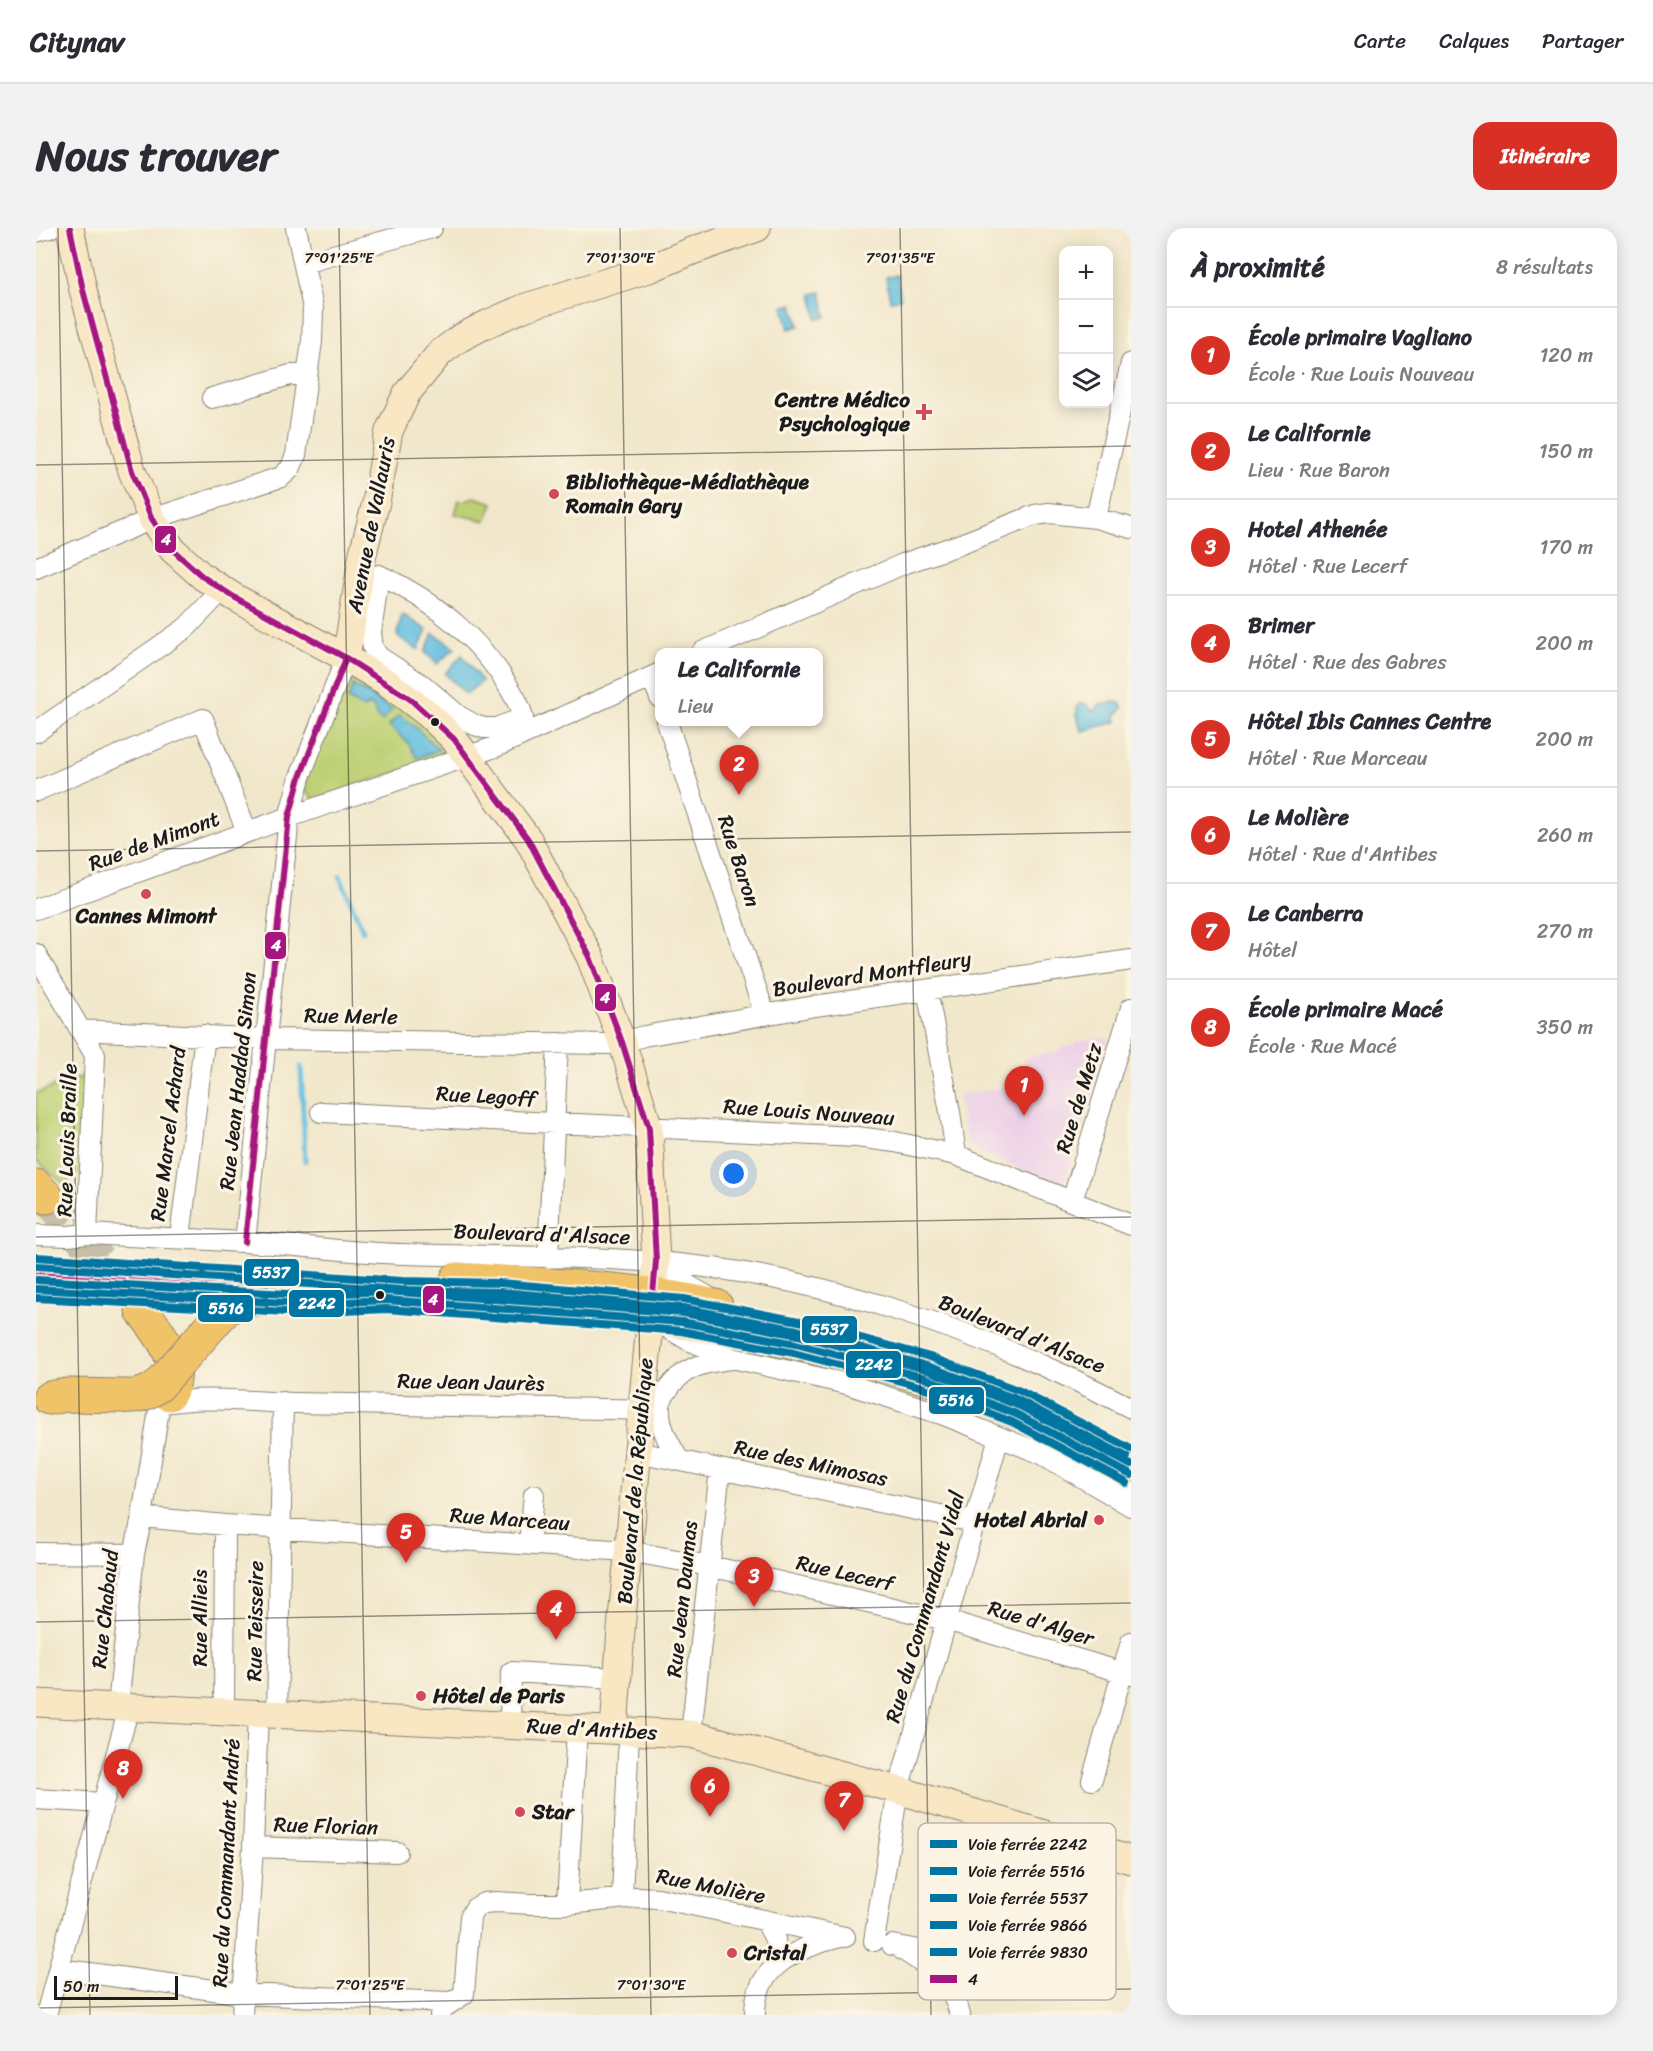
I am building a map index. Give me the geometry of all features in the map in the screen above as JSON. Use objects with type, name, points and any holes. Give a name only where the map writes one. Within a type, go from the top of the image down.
[{"type":"highway","points":[[36,1253],[563,1286],[653,1306],[710,1326],[796,1342],[919,1374],[993,1401],[1046,1424],[1131,1467]]},
{"type":"highway","points":[[36,1272],[200,1281],[349,1293],[731,1309],[836,1332],[925,1358],[1064,1412],[1131,1447]]},
{"type":"highway","points":[[42,1398],[67,1395],[140,1395],[159,1385],[225,1310],[235,1303],[260,1299],[309,1299],[349,1293]]},
{"type":"highway","points":[[142,1311],[161,1335],[172,1361],[174,1384],[160,1404]]},
{"type":"street","points":[[36,232],[50,228]]},
{"type":"street","name":"Boulevard de la République","points":[[70,228],[83,290],[132,471],[152,519],[174,550],[203,578],[346,658],[410,699],[445,730],[469,758],[528,839],[590,957],[622,1042],[649,1128],[656,1262],[651,1410],[638,1452],[617,1678],[621,1730]]},
{"type":"street","points":[[36,568],[152,519],[281,477],[290,469],[296,455],[312,341],[313,308],[296,228]]},
{"type":"street","points":[[304,263],[432,228]]},
{"type":"street","name":"Avenue de Vallauris","points":[[346,658],[363,553],[376,502],[389,431],[407,393],[440,353],[460,338],[526,307],[649,269],[757,228]]},
{"type":"street","points":[[1096,518],[1131,363]]},
{"type":"street","points":[[212,398],[290,375],[307,375]]},
{"type":"street","points":[[711,648],[910,561],[1035,515],[1049,513],[1096,518],[1131,528]]},
{"type":"street","points":[[1096,518],[1131,536]]},
{"type":"street","points":[[379,576],[416,594],[463,631],[503,678],[522,709],[523,718],[496,728],[475,725],[459,716],[424,686],[379,657],[373,648],[371,633],[379,576]]},
{"type":"street","points":[[36,732],[186,628],[222,590]]},
{"type":"street","name":"Rue Jean Haddad Simon","points":[[245,1242],[289,817],[300,777],[346,658]]},
{"type":"street","name":"Rue de Mimont","points":[[36,909],[289,817],[469,758],[564,718],[655,675]]},
{"type":"street","points":[[355,680],[362,681],[416,718],[441,741],[445,753],[440,761],[322,799],[314,799],[305,792],[306,775],[342,685],[355,680]]},
{"type":"street","points":[[36,791],[203,718],[247,832]]},
{"type":"street","name":"Rue Baron","points":[[668,726],[765,1015]]},
{"type":"street","name":"Rue Louis Braille","points":[[36,954],[95,1055],[87,1234]]},
{"type":"street","name":"Boulevard Montfleury","points":[[622,1042],[644,1036],[765,1015],[1131,960]]},
{"type":"street","points":[[927,990],[956,1155]]},
{"type":"street","name":"Rue de Metz","points":[[1072,1202],[1122,1069],[1131,1008]]},
{"type":"street","name":"Rue Merle","points":[[80,1030],[266,1039],[596,1044],[622,1042]]},
{"type":"street","name":"Rue Marcel Achard","points":[[180,1238],[205,1035]]},
{"type":"street","points":[[548,1258],[558,1043]]},
{"type":"street","name":"Rue Legoff","points":[[321,1112],[649,1128]]},
{"type":"street","name":"Rue Louis Nouveau","points":[[649,1128],[858,1137],[895,1142],[956,1155],[1131,1225]]},
{"type":"street","name":"Boulevard d'Alsace","points":[[36,1235],[87,1234],[180,1238],[403,1254],[656,1262],[728,1271],[794,1283],[914,1316],[1042,1364],[1131,1408]]},
{"type":"street","points":[[656,1262],[691,1287],[731,1309]]},
{"type":"street","points":[[653,1306],[688,1340],[732,1359],[847,1384],[944,1415],[1042,1454],[1094,1470],[1131,1490]]},
{"type":"street","points":[[679,1460],[651,1410],[681,1374],[703,1364],[732,1359]]},
{"type":"street","points":[[42,1398],[86,1404],[160,1404]]},
{"type":"street","name":"Rue Jean Jaurès","points":[[160,1404],[187,1400],[254,1400],[651,1410]]},
{"type":"street","name":"Rue Teisseire","points":[[268,1714],[280,1528],[282,1402]]},
{"type":"street","name":"Rue Chabaud","points":[[46,2015],[104,1803],[124,1707],[134,1554],[160,1404]]},
{"type":"street","name":"Rue du Commandant Vidal","points":[[883,1943],[898,1790],[999,1437]]},
{"type":"street","name":"Rue des Mimosas","points":[[638,1452],[974,1522]]},
{"type":"street","points":[[1042,1454],[1131,1506]]},
{"type":"street","name":"Rue Jean Daumas","points":[[691,1734],[720,1469]]},
{"type":"street","points":[[529,1544],[534,1495]]},
{"type":"street","name":"Rue Marceau","points":[[142,1517],[225,1525],[628,1551]]},
{"type":"street","name":"Rue Allieis","points":[[224,1712],[225,1525]]},
{"type":"street","name":"Rue Lecerf","points":[[628,1551],[710,1566],[946,1620]]},
{"type":"street","points":[[36,1553],[134,1554]]},
{"type":"street","name":"Rue d'Alger","points":[[946,1620],[1126,1674]]},
{"type":"street","points":[[1092,1780],[1126,1674],[1131,1642]]},
{"type":"street","points":[[510,1725],[511,1672],[617,1678]]},
{"type":"street","name":"Rue d'Antibes","points":[[36,1703],[691,1734],[898,1790],[1008,1823]]},
{"type":"street","name":"Rue du Commandant André","points":[[242,2015],[253,1847],[268,1714]]},
{"type":"street","points":[[567,1904],[577,1728]]},
{"type":"street","points":[[621,1730],[622,1898]]},
{"type":"street","points":[[36,1799],[104,1803]]},
{"type":"street","name":"Rue Florian","points":[[253,1847],[397,1852]]},
{"type":"street","name":"Rue Molière","points":[[446,2008],[464,1994],[470,1917],[475,1908],[484,1903],[567,1904],[622,1898],[658,1898],[918,1949]]},
{"type":"street","points":[[765,1920],[775,1939],[777,1964]]},
{"type":"street","points":[[755,2015],[759,1993],[777,1964],[809,1947],[844,1936]]},
{"type":"street","points":[[883,1943],[918,1963]]},
{"type":"street","points":[[60,1969],[243,1994],[359,2006],[446,2008]]},
{"type":"street","points":[[955,2000],[960,2015]]},
{"type":"shaded area","points":[[1109,1037],[1063,1183],[1057,1184],[967,1146],[958,1095],[1029,1083],[1024,1058],[1060,1051],[1060,1048],[1075,1045],[1075,1042]]},
{"type":"green space","points":[[474,497],[493,503],[486,521],[455,514],[459,500],[464,501]]},
{"type":"green space","points":[[355,680],[362,681],[416,718],[445,748],[444,757],[314,799],[305,792],[306,775],[342,685]],"holes":[[[353,686],[372,695],[392,710],[376,713],[376,709],[370,705],[362,708]],[[400,735],[424,736],[438,750],[417,758],[409,744]]]},
{"type":"green space","points":[[86,1075],[80,1172],[64,1184],[36,1160],[36,1093]]},
{"type":"water","points":[[897,275],[901,299],[890,301],[886,277]]},
{"type":"water","points":[[821,292],[826,317],[817,319],[812,294]]},
{"type":"water","points":[[793,304],[799,326],[789,329],[783,307]]},
{"type":"water","points":[[402,614],[427,630],[418,650],[397,636]]},
{"type":"water","points":[[433,633],[455,648],[437,664],[425,652]]},
{"type":"water","points":[[462,655],[482,681],[466,694],[445,674]]},
{"type":"water","points":[[353,685],[392,709],[382,721],[376,716],[373,707],[369,705],[362,708],[348,699]]},
{"type":"water","points":[[1080,703],[1086,704],[1093,711],[1098,708],[1098,705],[1120,703],[1123,708],[1116,716],[1117,722],[1082,731],[1077,713]]},
{"type":"water","points":[[399,715],[439,750],[417,758],[409,744],[389,725]]},
{"type":"waterway","points":[[340,876],[363,931]]},
{"type":"waterway","points":[[301,1067],[305,1161]]},
{"type":"tunnel","points":[[47,1197],[142,1311]]},
{"type":"rail line","name":"5537","points":[[36,1257],[402,1281],[500,1283],[684,1299],[799,1321],[930,1357],[1020,1391],[1131,1449]]},
{"type":"rail line","name":"9830","points":[[36,1266],[401,1290],[500,1292],[683,1308],[797,1330],[927,1366],[1016,1399],[1127,1457]]},
{"type":"rail line","name":"9866","points":[[37,1280],[305,1295],[387,1291],[684,1313],[798,1335],[925,1369],[1020,1406],[1131,1465]]},
{"type":"rail line","name":"2242","points":[[36,1289],[305,1304],[386,1300],[682,1322],[796,1344],[922,1377],[1016,1414],[1131,1475]]},
{"type":"rail line","name":"5516","points":[[36,1298],[304,1313],[386,1309],[681,1331],[794,1353],[919,1386],[1012,1422],[1127,1483]]},
{"type":"transit line","name":"4","points":[[70,228],[83,290],[132,471],[152,519],[173,550],[203,577],[234,597],[346,658],[410,699],[454,739],[528,839],[590,957],[622,1042],[649,1128],[656,1261],[651,1317]]},
{"type":"transit line","name":"4","points":[[245,1242],[289,817],[300,777],[346,658]]},
{"type":"transit line","name":"4","points":[[36,1272],[200,1281],[651,1317]]},
{"type":"place","name":"Centre Médico Psychologique","points":[[924,412]]},
{"type":"place","name":"Bibliothèque-Médiathèque Romain Gary","points":[[554,494]]},
{"type":"place","name":"Le Californie","points":[[739,795]]},
{"type":"place","name":"Cannes Mimont","points":[[146,894]]},
{"type":"place","name":"École primaire Vagliano","points":[[1024,1116]]},
{"type":"place","name":"Hotel Abrial","points":[[1099,1520]]},
{"type":"place","name":"Hôtel Ibis Cannes Centre","points":[[406,1563]]},
{"type":"place","name":"Hotel Athenée","points":[[754,1607]]},
{"type":"place","name":"Brimer","points":[[556,1640]]},
{"type":"place","name":"Hôtel de Paris","points":[[421,1696]]},
{"type":"place","name":"École primaire Macé","points":[[123,1799]]},
{"type":"place","name":"Star","points":[[520,1812]]},
{"type":"place","name":"Le Molière","points":[[710,1817]]},
{"type":"place","name":"Le Canberra","points":[[844,1831]]},
{"type":"place","name":"Cristal","points":[[732,1953]]}]
